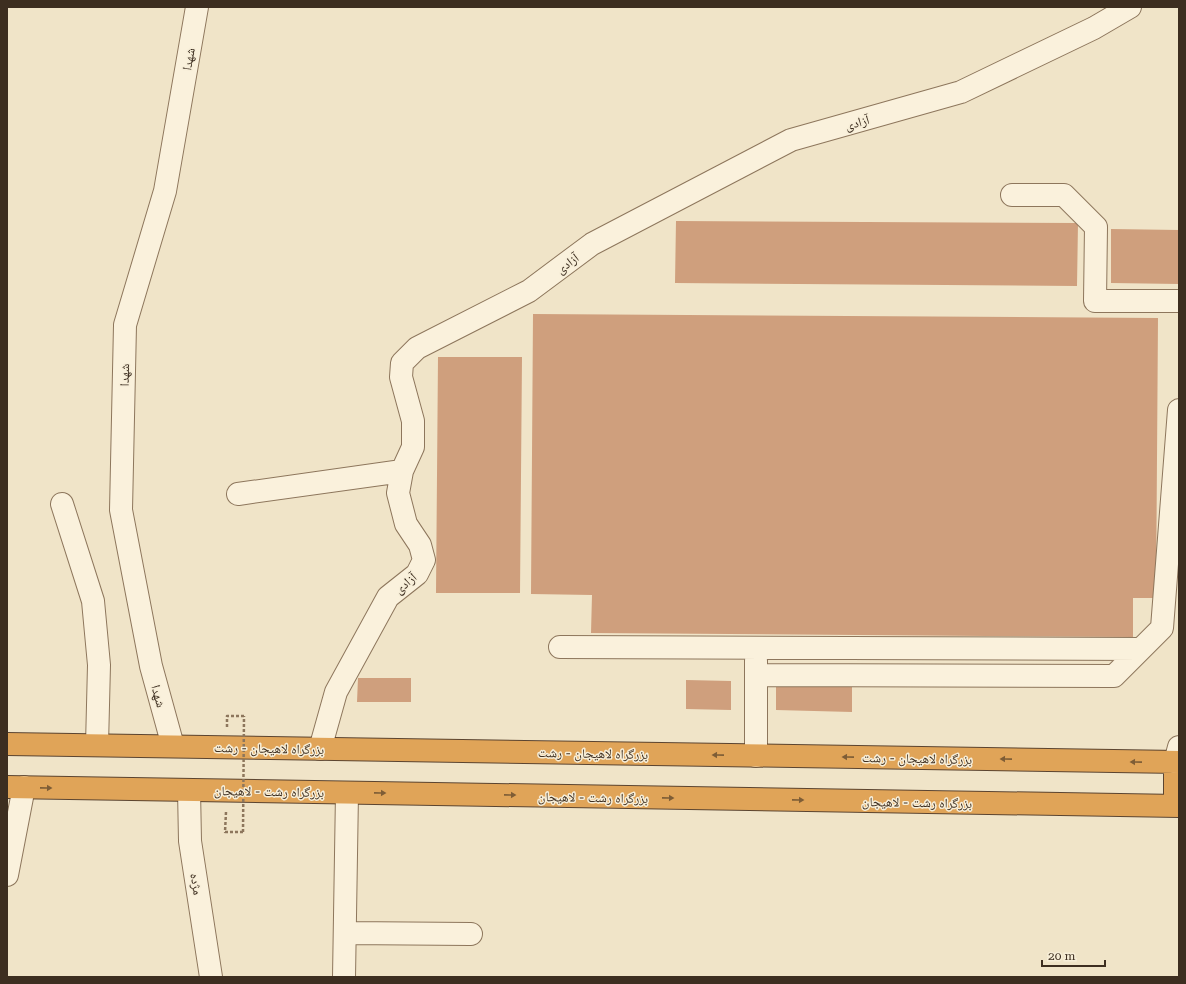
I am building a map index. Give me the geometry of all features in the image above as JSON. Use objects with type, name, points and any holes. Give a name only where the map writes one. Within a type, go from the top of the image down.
[{"type":"highway","name":"بزرگراه لاهیجان - رشت","points":[[7,744],[756,756],[1178,757]]},
{"type":"highway","points":[[1177,806],[1178,757]]},
{"type":"highway","name":"بزرگراه رشت - لاهیجان","points":[[15,787],[1177,806]]},
{"type":"street","name":"شهدا","points":[[173,746],[151,666],[121,510],[125,325],[165,190],[197,7]]},
{"type":"street","name":"آزادی","points":[[320,749],[336,692],[388,597],[417,574],[424,560],[420,545],[406,524],[398,493],[402,471],[413,447],[413,422],[401,377],[402,363],[417,348],[529,291],[592,244],[791,140],[961,92],[1094,28],[1130,7]]},
{"type":"street","points":[[1012,195],[1064,195],[1096,227],[1095,301],[1179,301]]},
{"type":"street","points":[[756,675],[1114,676],[1162,628],[1179,410]]},
{"type":"street","points":[[238,494],[402,471]]},
{"type":"street","points":[[62,504],[93,601],[99,665],[97,745]]},
{"type":"street","points":[[560,647],[1142,649]]},
{"type":"street","points":[[756,648],[756,756]]},
{"type":"street","points":[[7,874],[15,787]]},
{"type":"street","name":"مژده","points":[[189,790],[190,841],[211,977]]},
{"type":"street","points":[[344,977],[347,793]]},
{"type":"street","points":[[345,933],[470,934]]},
{"type":"path","points":[[225,832],[242,832],[244,716],[227,716]]},
{"type":"building","points":[[676,221],[1078,223],[1077,286],[675,283]]},
{"type":"building","points":[[1111,229],[1179,230],[1179,284],[1111,283]]},
{"type":"building","points":[[533,314],[1158,318],[1156,598],[1133,598],[1133,637],[591,633],[592,595],[531,594]]},
{"type":"building","points":[[438,357],[522,357],[520,593],[436,593]]},
{"type":"building","points":[[358,678],[411,678],[411,702],[357,702]]},
{"type":"building","points":[[686,680],[731,681],[731,710],[686,709]]},
{"type":"building","points":[[776,683],[852,684],[852,712],[776,710]]}]
